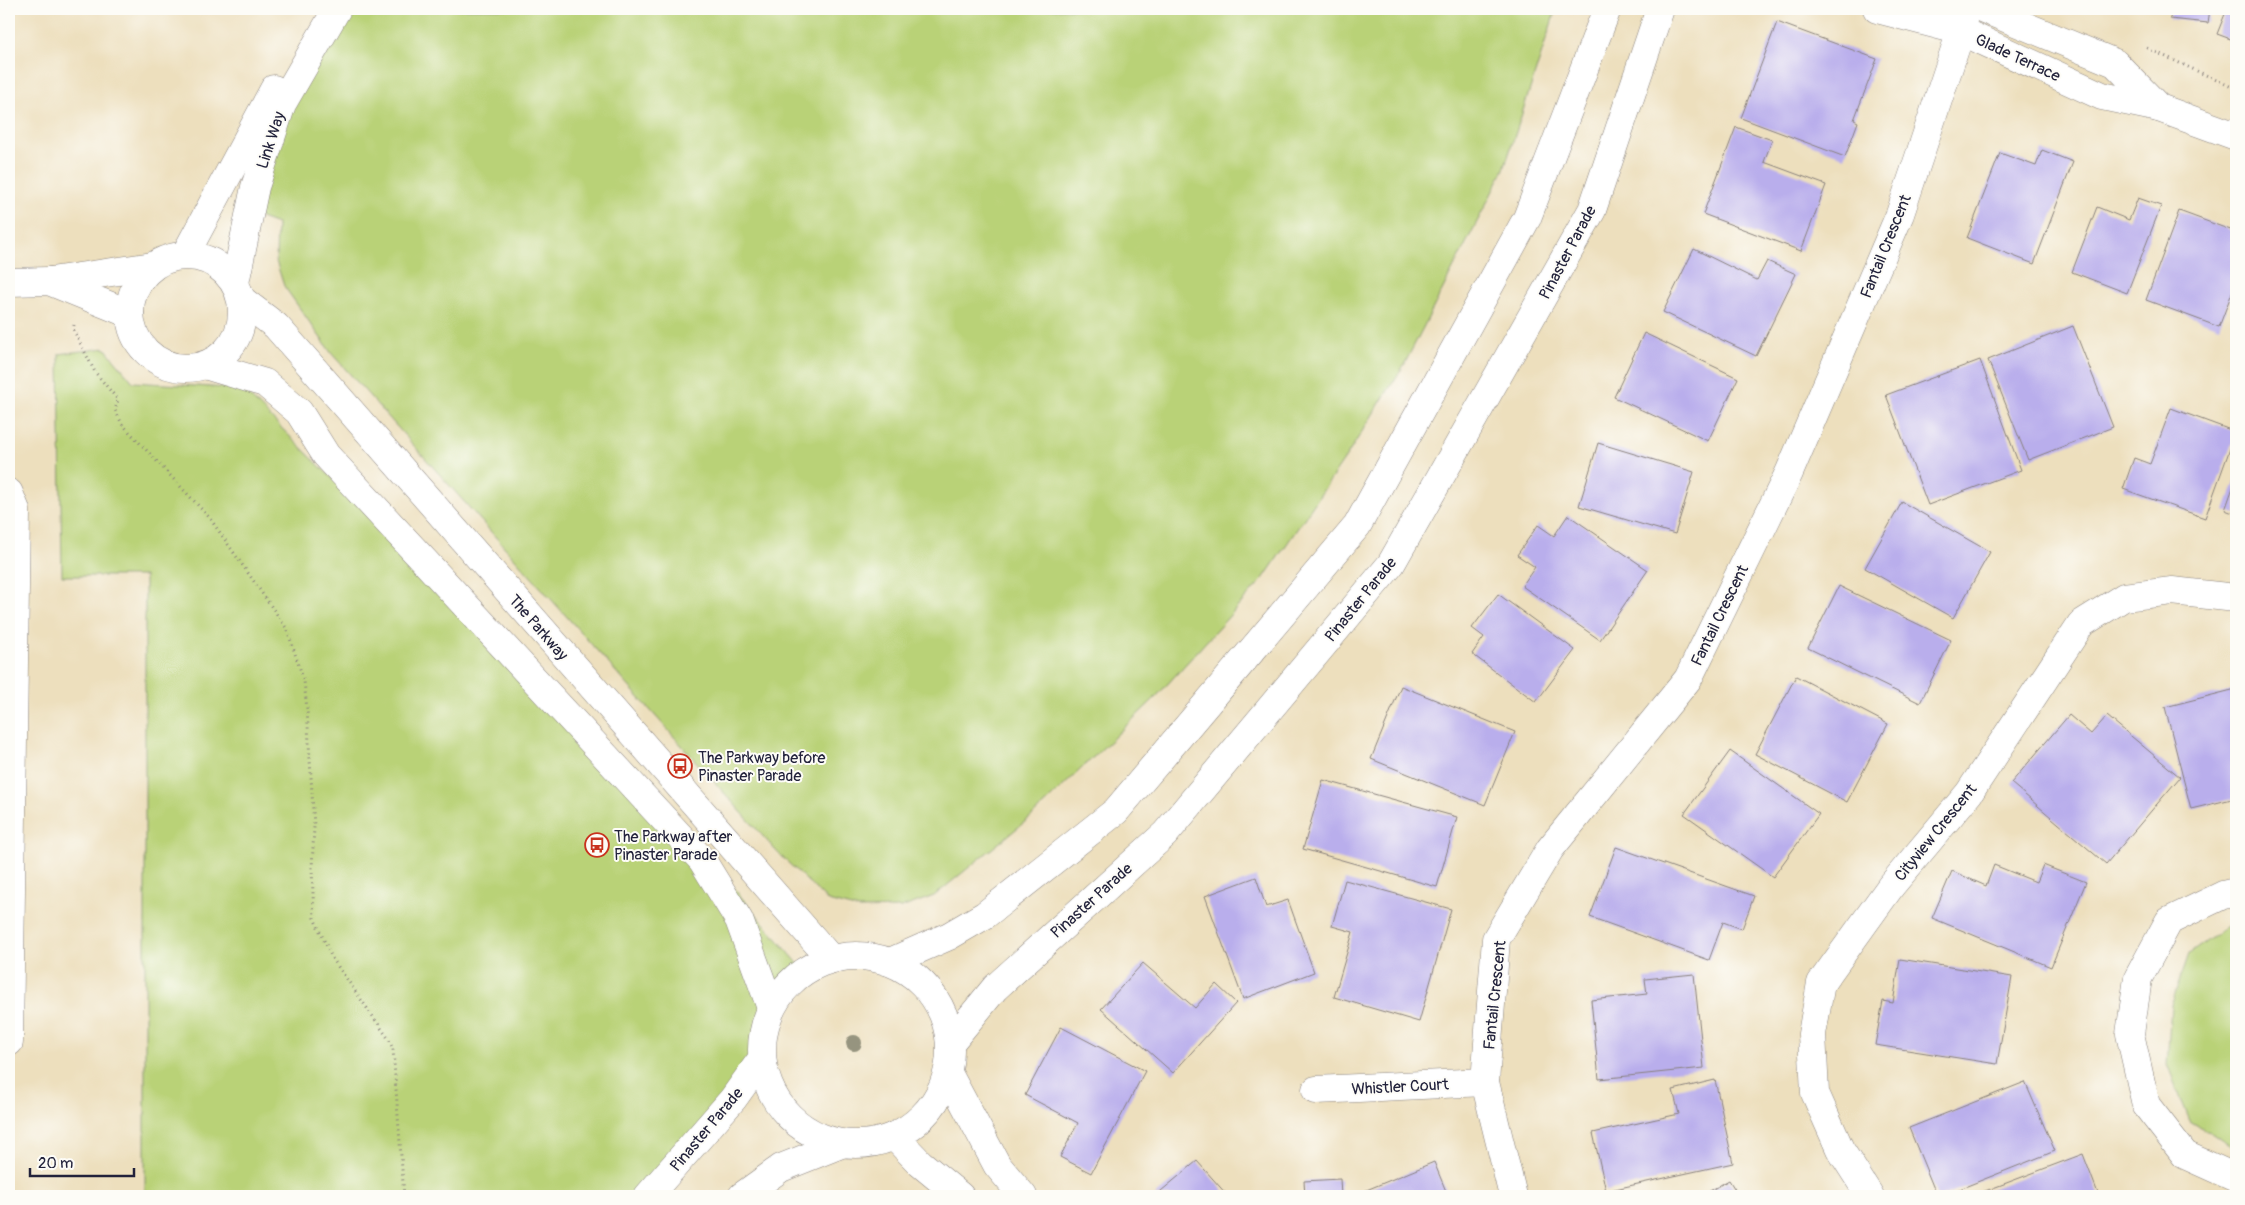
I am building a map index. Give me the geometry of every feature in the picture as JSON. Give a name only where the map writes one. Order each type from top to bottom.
[{"type":"street","name":"Link Way","points":[[185,255],[316,9]]},
{"type":"street","name":"Link Way","points":[[239,291],[255,187],[282,104],[336,9]]},
{"type":"street","points":[[890,962],[949,936],[985,916],[1116,810],[1357,526],[1528,218],[1607,9]]},
{"type":"street","name":"Pinaster Parade","points":[[950,1044],[995,988],[1164,834],[1391,564],[1592,210],[1660,9]]},
{"type":"street","name":"Glade Terrace","points":[[1877,9],[1963,20],[2102,96],[2159,108],[2236,136]]},
{"type":"street","name":"Glade Terrace","points":[[1984,9],[2114,63],[2159,108]]},
{"type":"street","name":"Fantail Crescent","points":[[1513,1196],[1485,1082],[1496,938],[1550,849],[1688,679],[1788,473],[1900,214],[1963,20]]},
{"type":"street","points":[[205,366],[219,358],[231,347],[239,333],[239,291],[222,268],[205,258],[185,255],[163,260],[153,266],[143,276],[136,288],[130,314],[136,336],[149,354],[161,362],[175,367],[205,366],[265,383],[299,412],[326,455],[702,860],[739,920],[770,1008]]},
{"type":"street","points":[[9,282],[50,281],[153,266]]},
{"type":"street","points":[[50,281],[130,314]]},
{"type":"street","name":"The Parkway","points":[[239,291],[276,326],[831,959]]},
{"type":"street","points":[[9,493],[16,510],[9,1042]]},
{"type":"street","name":"Cityview Crescent","points":[[1870,1196],[1840,1149],[1815,1093],[1812,1034],[1821,983],[1891,886],[1969,793],[2081,624],[2124,597],[2172,591],[2236,598]]},
{"type":"street","points":[[2236,892],[2223,895],[2169,921],[2138,978],[2130,1034],[2146,1105],[2186,1155],[2236,1178]]},
{"type":"street","points":[[861,956],[890,962],[913,976],[932,994],[944,1018],[950,1044],[948,1073],[936,1100],[917,1122],[894,1136],[868,1144],[841,1144],[812,1134],[787,1116],[770,1090],[761,1060],[762,1034],[770,1008],[785,986],[806,970],[831,959],[861,956]]},
{"type":"street","name":"Pinaster Parade","points":[[648,1196],[733,1099],[761,1060]]},
{"type":"street","points":[[948,1073],[997,1165],[1024,1196]]},
{"type":"street","name":"Whistler Court","points":[[1316,1090],[1485,1082]]},
{"type":"street","points":[[894,1136],[920,1163],[960,1196]]},
{"type":"street","points":[[742,1196],[781,1168],[841,1144]]},
{"type":"path","points":[[2141,45],[2236,89]]},
{"type":"path","points":[[73,328],[95,372],[118,400],[115,410],[122,424],[209,516],[287,629],[304,681],[307,709],[314,827],[312,868],[314,918],[332,958],[388,1038],[393,1049],[404,1196]]},
{"type":"green space","points":[[347,9],[1556,9],[1504,169],[1404,365],[1346,457],[1263,579],[1154,699],[1032,816],[934,896],[901,908],[859,909],[828,901],[777,852],[332,354],[284,286],[276,261],[277,224],[258,217],[284,119]]},
{"type":"green space","points":[[105,348],[133,382],[242,389],[665,808],[802,968],[774,997],[760,1060],[650,1196],[145,1196],[145,576],[62,576],[59,354]]},
{"type":"green space","points":[[2236,920],[2236,1149],[2190,1121],[2167,1065],[2171,1005],[2189,954]]},
{"type":"building","points":[[2171,9],[2210,9],[2208,23],[2170,19]]},
{"type":"building","points":[[2227,9],[2236,9],[2236,41],[2217,34]]},
{"type":"building","points":[[1777,22],[1877,59],[1854,120],[1858,122],[1845,157],[1741,118]]},
{"type":"building","points":[[1736,127],[1772,140],[1764,162],[1826,185],[1801,251],[1703,214]]},
{"type":"building","points":[[2042,150],[2073,162],[2034,264],[1967,238],[2000,153],[2036,166]]},
{"type":"building","points":[[2138,198],[2161,206],[2127,293],[2072,272],[2097,207],[2129,220]]},
{"type":"building","points":[[2179,211],[2236,232],[2236,282],[2219,327],[2146,300]]},
{"type":"building","points":[[1694,249],[1757,280],[1767,261],[1796,274],[1756,356],[1663,312]]},
{"type":"building","points":[[2073,326],[2113,427],[2028,460],[1988,360]]},
{"type":"building","points":[[1644,333],[1738,378],[1708,441],[1614,397]]},
{"type":"building","points":[[1980,360],[2021,470],[1928,505],[1886,395]]},
{"type":"building","points":[[2171,408],[2236,432],[2205,518],[2123,489],[2134,458],[2150,464]]},
{"type":"building","points":[[1598,443],[1694,472],[1675,534],[1579,506]]},
{"type":"building","points":[[2236,479],[2236,514],[2225,510]]},
{"type":"building","points":[[1902,502],[1990,552],[1953,618],[1865,568]]},
{"type":"building","points":[[1568,515],[1648,570],[1600,640],[1522,586],[1535,567],[1517,555],[1538,525],[1554,536]]},
{"type":"building","points":[[1839,586],[1951,640],[1920,703],[1808,648]]},
{"type":"building","points":[[1498,594],[1575,650],[1536,702],[1472,654],[1484,637],[1472,628]]},
{"type":"building","points":[[1796,676],[1888,724],[1847,802],[1755,754]]},
{"type":"building","points":[[1401,686],[1515,732],[1485,805],[1371,759]]},
{"type":"building","points":[[2236,689],[2236,798],[2191,809],[2165,707]]},
{"type":"building","points":[[2069,715],[2091,734],[2107,716],[2180,777],[2106,864],[2011,783]]},
{"type":"building","points":[[1730,751],[1819,814],[1773,877],[1684,814]]},
{"type":"building","points":[[1323,780],[1457,817],[1437,887],[1303,849]]},
{"type":"building","points":[[1616,847],[1754,896],[1742,929],[1723,922],[1709,960],[1590,917]]},
{"type":"building","points":[[1994,865],[2036,882],[2043,865],[2086,882],[2051,967],[1932,918],[1952,871],[1986,886]]},
{"type":"building","points":[[1256,877],[1266,907],[1288,900],[1314,972],[1243,999],[1205,896]]},
{"type":"building","points":[[1345,880],[1451,909],[1419,1022],[1334,997],[1353,932],[1332,926]]},
{"type":"building","points":[[1900,959],[2012,977],[1997,1064],[1875,1045],[1883,1001],[1893,1003]]},
{"type":"building","points":[[1143,963],[1195,1008],[1216,984],[1236,1003],[1173,1073],[1101,1009]]},
{"type":"building","points":[[1694,974],[1704,1068],[1599,1079],[1591,1000],[1647,994],[1645,979]]},
{"type":"building","points":[[1061,1027],[1145,1071],[1091,1173],[1060,1157],[1078,1123],[1025,1095]]},
{"type":"building","points":[[1715,1080],[1733,1163],[1606,1191],[1593,1133],[1679,1114],[1673,1090]]},
{"type":"building","points":[[2025,1082],[2055,1151],[1942,1196],[1937,1196],[1909,1128]]},
{"type":"building","points":[[2083,1154],[2099,1196],[1972,1196]]},
{"type":"building","points":[[1197,1161],[1228,1196],[1155,1196]]},
{"type":"building","points":[[1434,1162],[1448,1196],[1352,1196]]},
{"type":"building","points":[[1340,1179],[1341,1196],[1305,1196],[1304,1181]]},
{"type":"building","points":[[1729,1180],[1739,1196],[1701,1196]]},
{"type":"place","name":"The Parkway before Pinaster Parade","points":[[680,766]]},
{"type":"place","name":"The Parkway after Pinaster Parade","points":[[597,845]]}]
